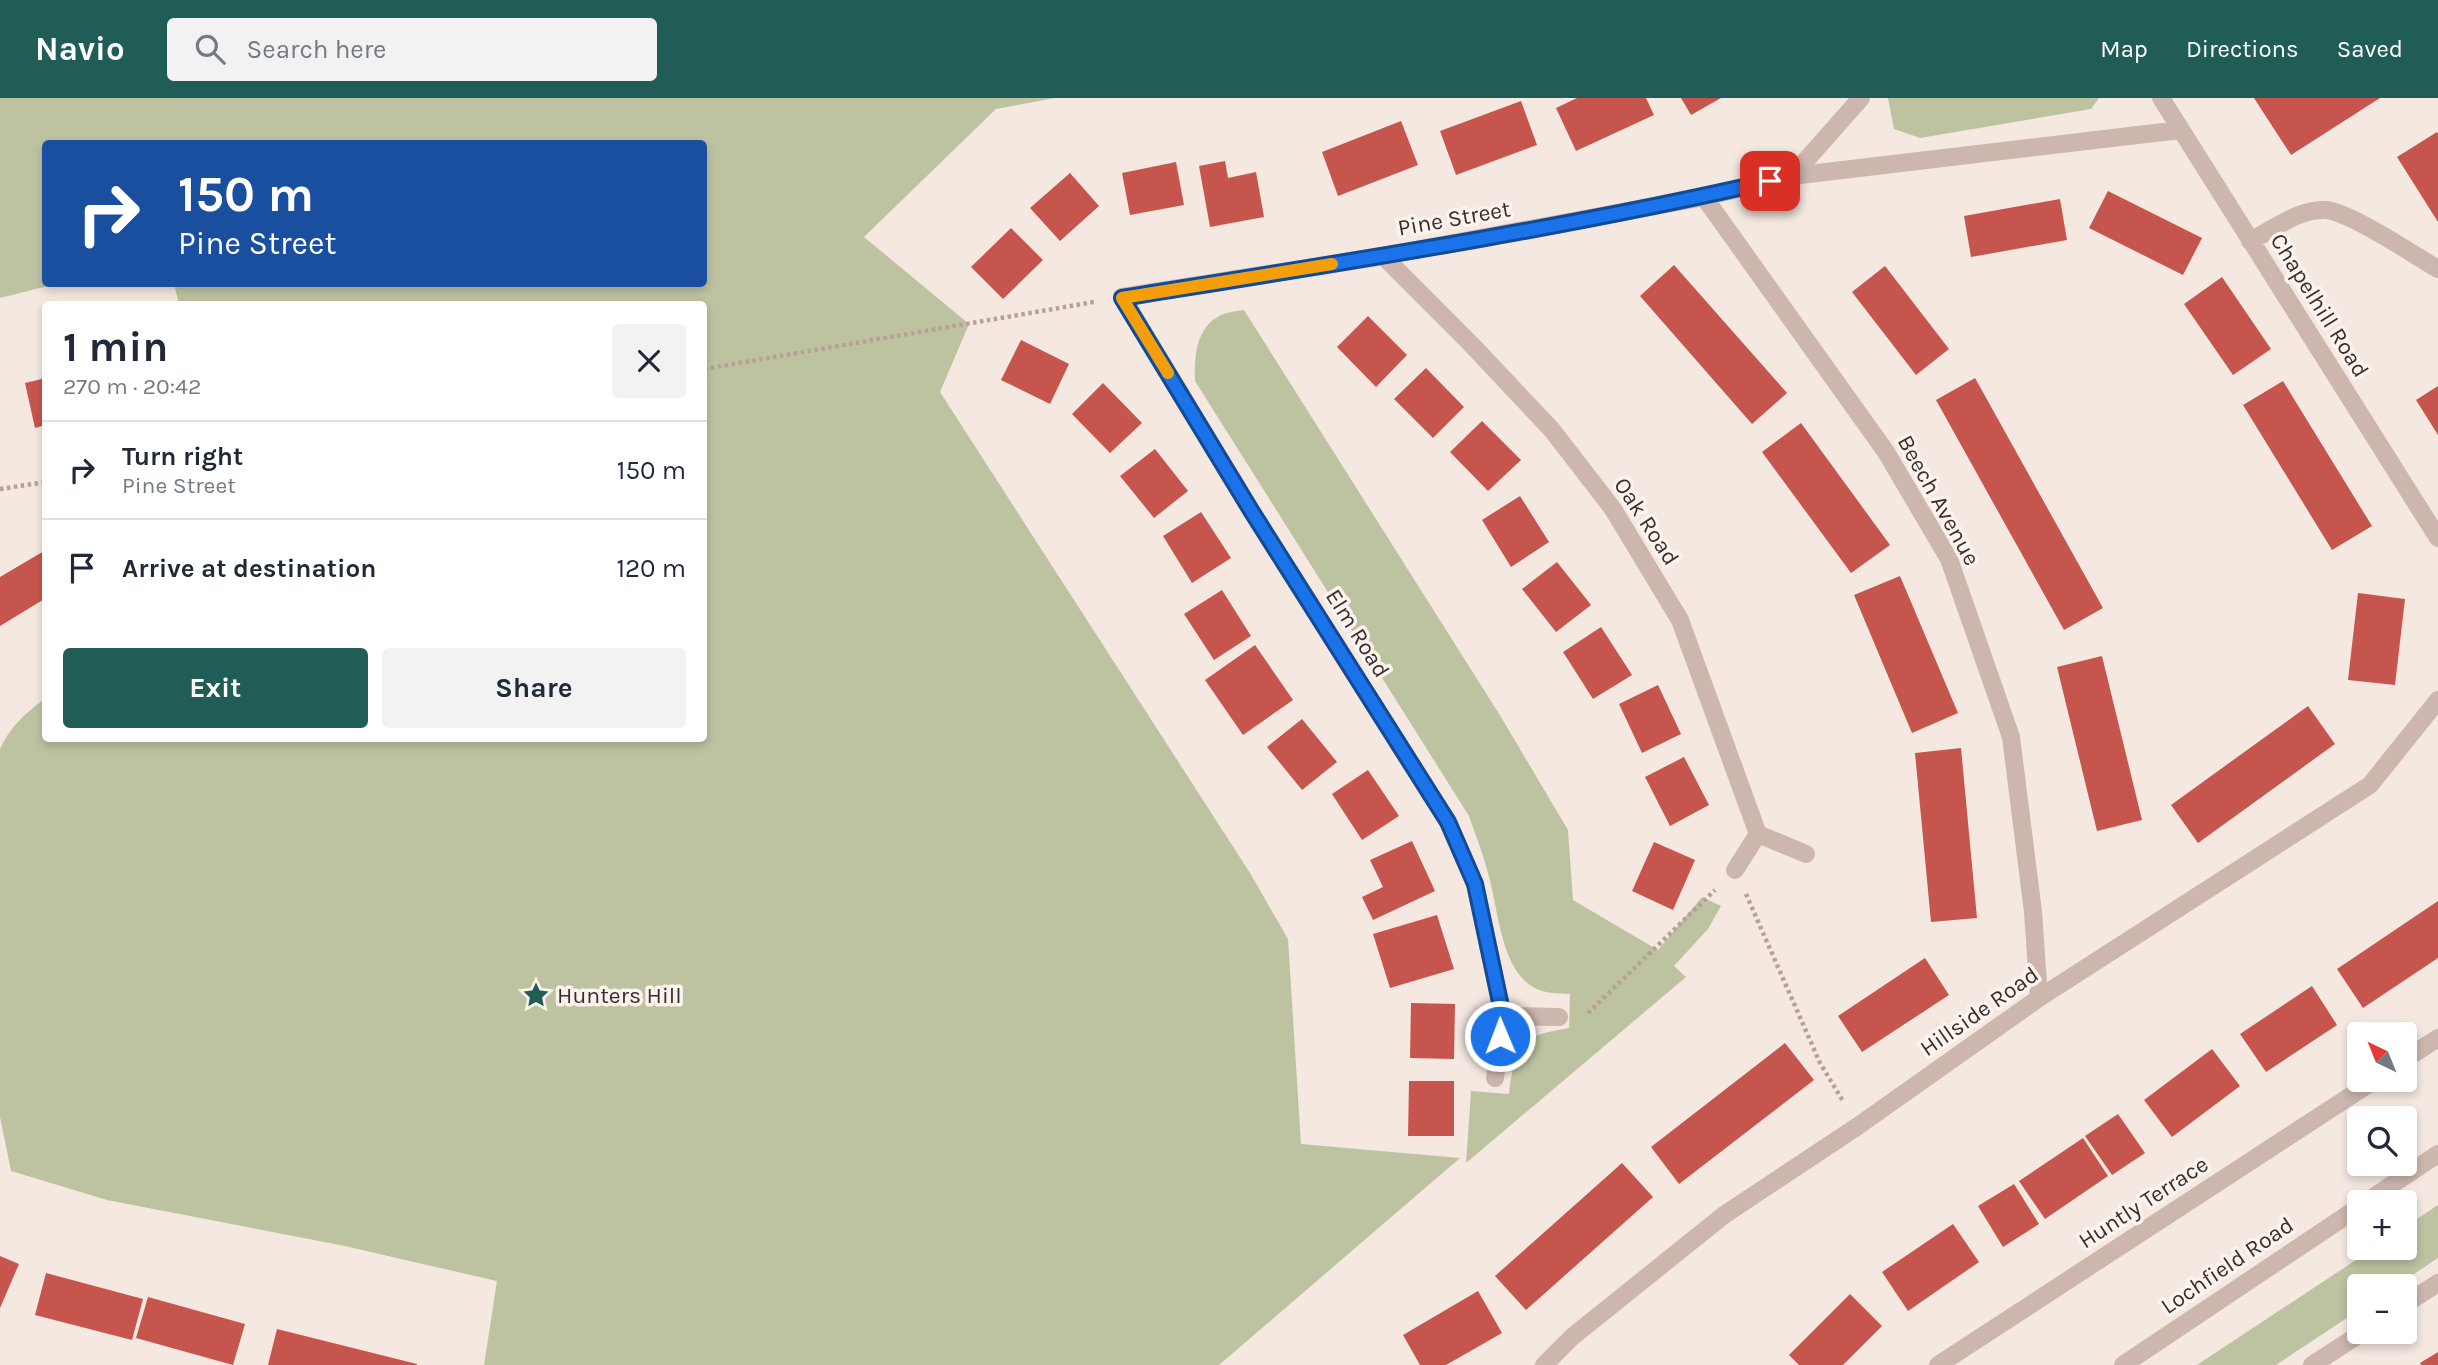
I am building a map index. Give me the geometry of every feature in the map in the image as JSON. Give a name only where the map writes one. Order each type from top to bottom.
[{"type":"street","points":[[1792,176],[1861,98]]},
{"type":"street","name":"Chapelhill Road","points":[[2161,98],[2438,538]]},
{"type":"street","name":"Pine Street","points":[[1122,298],[1383,256],[1704,197],[1792,176],[2180,130]]},
{"type":"street","name":"Beech Avenue","points":[[1704,197],[1886,452],[1949,559],[2011,737],[2033,912],[2039,998]]},
{"type":"street","points":[[2250,241],[2302,214],[2326,210],[2348,218],[2438,269]]},
{"type":"street","name":"Oak Road","points":[[1383,256],[1552,430],[1613,509],[1680,620],[1758,834]]},
{"type":"street","name":"Elm Road","points":[[1122,298],[1252,512],[1448,822],[1475,884],[1503,1016],[1495,1078]]},
{"type":"street","name":"Hillside Road","points":[[1544,1365],[1572,1337],[1724,1215],[1858,1126],[2039,998],[2370,785],[2438,700]]},
{"type":"street","points":[[1735,870],[1758,834],[1806,853]]},
{"type":"street","points":[[1503,1016],[1559,1017]]},
{"type":"street","points":[[2417,1052],[2438,1038]]},
{"type":"street","name":"Huntly Terrace","points":[[1938,1365],[2357,1092]]},
{"type":"street","points":[[2384,1190],[2438,1154]]},
{"type":"street","name":"Lochfield Road","points":[[2123,1365],[2347,1215]]},
{"type":"street","points":[[2417,1297],[2438,1283]]},
{"type":"street","points":[[2312,1365],[2347,1342]]},
{"type":"path","points":[[707,368],[1122,298]]},
{"type":"path","points":[[0,489],[42,483]]},
{"type":"path","points":[[1559,1017],[1581,1019],[1735,870],[1820,1063],[1858,1126]]},
{"type":"green space","points":[[0,98],[1055,98],[996,109],[864,237],[969,324],[940,392],[1250,873],[1288,939],[1301,1144],[1460,1158],[1219,1365],[484,1365],[497,1281],[340,1245],[107,1200],[11,1171],[0,1117],[0,749],[19,721],[42,701],[42,742],[707,742],[707,301],[178,301],[175,287],[707,287],[707,140],[42,140],[44,287],[0,298]]},
{"type":"green space","points":[[1888,98],[2099,98],[2091,109],[1920,138],[1894,129]]},
{"type":"green space","points":[[1244,310],[1501,717],[1568,830],[1573,900],[1658,950],[1702,897],[1721,906],[1708,929],[1674,966],[1686,977],[1466,1163],[1471,1091],[1509,1094],[1514,1064],[1522,1046],[1539,1035],[1569,1028],[1570,994],[1537,989],[1522,978],[1513,966],[1502,935],[1486,866],[1469,816],[1195,381],[1196,353],[1206,327],[1221,315]]},
{"type":"green space","points":[[2438,1205],[2438,1258],[2414,1274],[2347,1274],[2347,1318],[2276,1365],[2197,1365],[2356,1260],[2417,1260],[2417,1219]]},
{"type":"building","points":[[1577,98],[1646,98],[1654,115],[1576,151],[1556,108]]},
{"type":"building","points":[[1681,98],[1721,98],[1691,115]]},
{"type":"building","points":[[2254,98],[2380,98],[2291,155]]},
{"type":"building","points":[[1521,101],[1537,145],[1456,175],[1440,131]]},
{"type":"building","points":[[1401,121],[1418,165],[1338,196],[1322,152]]},
{"type":"building","points":[[2437,132],[2438,134],[2438,222],[2397,157]]},
{"type":"building","points":[[1225,161],[1228,178],[1256,172],[1264,217],[1210,227],[1199,166]]},
{"type":"building","points":[[1176,162],[1184,205],[1130,215],[1122,173]]},
{"type":"building","points":[[1070,173],[1099,206],[1060,241],[1030,208]]},
{"type":"building","points":[[2108,191],[2202,238],[2183,275],[2089,228]]},
{"type":"building","points":[[2060,199],[2067,240],[1971,257],[1964,216]]},
{"type":"building","points":[[1011,228],[1043,260],[1003,299],[971,267]]},
{"type":"building","points":[[1674,265],[1787,393],[1752,424],[1640,296]]},
{"type":"building","points":[[1885,266],[1949,349],[1916,375],[1852,292]]},
{"type":"building","points":[[2222,277],[2271,349],[2233,375],[2184,304]]},
{"type":"building","points":[[1368,316],[1407,355],[1376,387],[1337,347]]},
{"type":"building","points":[[1021,340],[1069,364],[1050,404],[1001,380]]},
{"type":"building","points":[[1426,368],[1464,407],[1433,438],[1394,399]]},
{"type":"building","points":[[1975,378],[2103,608],[2064,630],[1936,400]]},
{"type":"building","points":[[42,379],[42,426],[35,428],[25,383]]},
{"type":"building","points":[[2283,381],[2372,526],[2332,550],[2243,405]]},
{"type":"building","points":[[1103,383],[1142,423],[1110,453],[1072,414]]},
{"type":"building","points":[[2438,386],[2438,435],[2416,400]]},
{"type":"building","points":[[1482,421],[1521,460],[1488,491],[1450,452]]},
{"type":"building","points":[[1801,423],[1890,545],[1851,573],[1762,452]]},
{"type":"building","points":[[1155,449],[1188,491],[1154,518],[1120,476]]},
{"type":"building","points":[[1520,496],[1549,542],[1511,567],[1482,520]]},
{"type":"building","points":[[1201,512],[1231,558],[1192,583],[1163,536]]},
{"type":"building","points":[[42,552],[42,600],[0,626],[0,577]]},
{"type":"building","points":[[1557,562],[1591,605],[1556,632],[1522,589]]},
{"type":"building","points":[[1900,576],[1958,713],[1912,733],[1854,595]]},
{"type":"building","points":[[1222,590],[1251,636],[1214,660],[1184,614]]},
{"type":"building","points":[[2358,593],[2405,599],[2395,685],[2348,680]]},
{"type":"building","points":[[1601,627],[1632,675],[1593,699],[1563,652]]},
{"type":"building","points":[[1255,645],[1293,700],[1243,735],[1205,680]]},
{"type":"building","points":[[2102,656],[2142,820],[2097,831],[2057,667]]},
{"type":"building","points":[[1658,685],[1681,734],[1642,753],[1619,704]]},
{"type":"building","points":[[2308,706],[2335,744],[2198,843],[2171,805]]},
{"type":"building","points":[[1302,719],[1337,762],[1302,790],[1267,747]]},
{"type":"building","points":[[1961,748],[1977,918],[1931,922],[1915,753]]},
{"type":"building","points":[[1684,757],[1709,805],[1670,826],[1645,777]]},
{"type":"building","points":[[1368,770],[1399,816],[1362,840],[1332,794]]},
{"type":"building","points":[[1412,841],[1435,891],[1373,920],[1362,897],[1383,887],[1370,860]]},
{"type":"building","points":[[1654,842],[1695,860],[1673,910],[1632,891]]},
{"type":"building","points":[[2438,901],[2438,958],[2363,1008],[2337,969]]},
{"type":"building","points":[[1437,915],[1454,969],[1390,988],[1373,934]]},
{"type":"building","points":[[1925,958],[1949,995],[1862,1052],[1838,1016]]},
{"type":"building","points":[[2312,986],[2337,1025],[2266,1072],[2240,1034]]},
{"type":"building","points":[[1411,1003],[1455,1004],[1454,1059],[1410,1058]]},
{"type":"building","points":[[1785,1043],[1814,1080],[1679,1184],[1651,1147]]},
{"type":"building","points":[[2212,1049],[2240,1086],[2172,1137],[2144,1100]]},
{"type":"building","points":[[1409,1081],[1454,1081],[1454,1136],[1408,1136]]},
{"type":"building","points":[[2118,1114],[2145,1153],[2112,1175],[2085,1136]]},
{"type":"building","points":[[2083,1138],[2108,1176],[2045,1219],[2019,1181]]},
{"type":"building","points":[[1622,1163],[1653,1197],[1526,1310],[1495,1276]]},
{"type":"building","points":[[2014,1184],[2039,1224],[2003,1247],[1978,1206]]},
{"type":"building","points":[[1953,1224],[1979,1262],[1908,1311],[1882,1272]]},
{"type":"building","points":[[0,1256],[19,1264],[0,1308]]},
{"type":"building","points":[[46,1273],[143,1299],[132,1340],[35,1315]]},
{"type":"building","points":[[1478,1291],[1502,1333],[1446,1365],[1420,1365],[1403,1335]]},
{"type":"building","points":[[1850,1294],[1882,1326],[1843,1365],[1799,1365],[1789,1355]]},
{"type":"building","points":[[148,1297],[245,1324],[233,1365],[136,1338]]},
{"type":"building","points":[[277,1329],[417,1364],[417,1365],[268,1365]]},
{"type":"building","points":[[2438,1352],[2438,1365],[2421,1365],[2420,1363]]},
{"type":"slow traffic","points":[[1168,373],[1122,298],[1332,264]]},
{"type":"place","name":"Hunters Hill","points":[[536,995]]},
{"type":"route","points":[[1500,1036],[1503,1016],[1475,884],[1448,822],[1252,512],[1122,298],[1383,256],[1704,197],[1770,181]]}]
